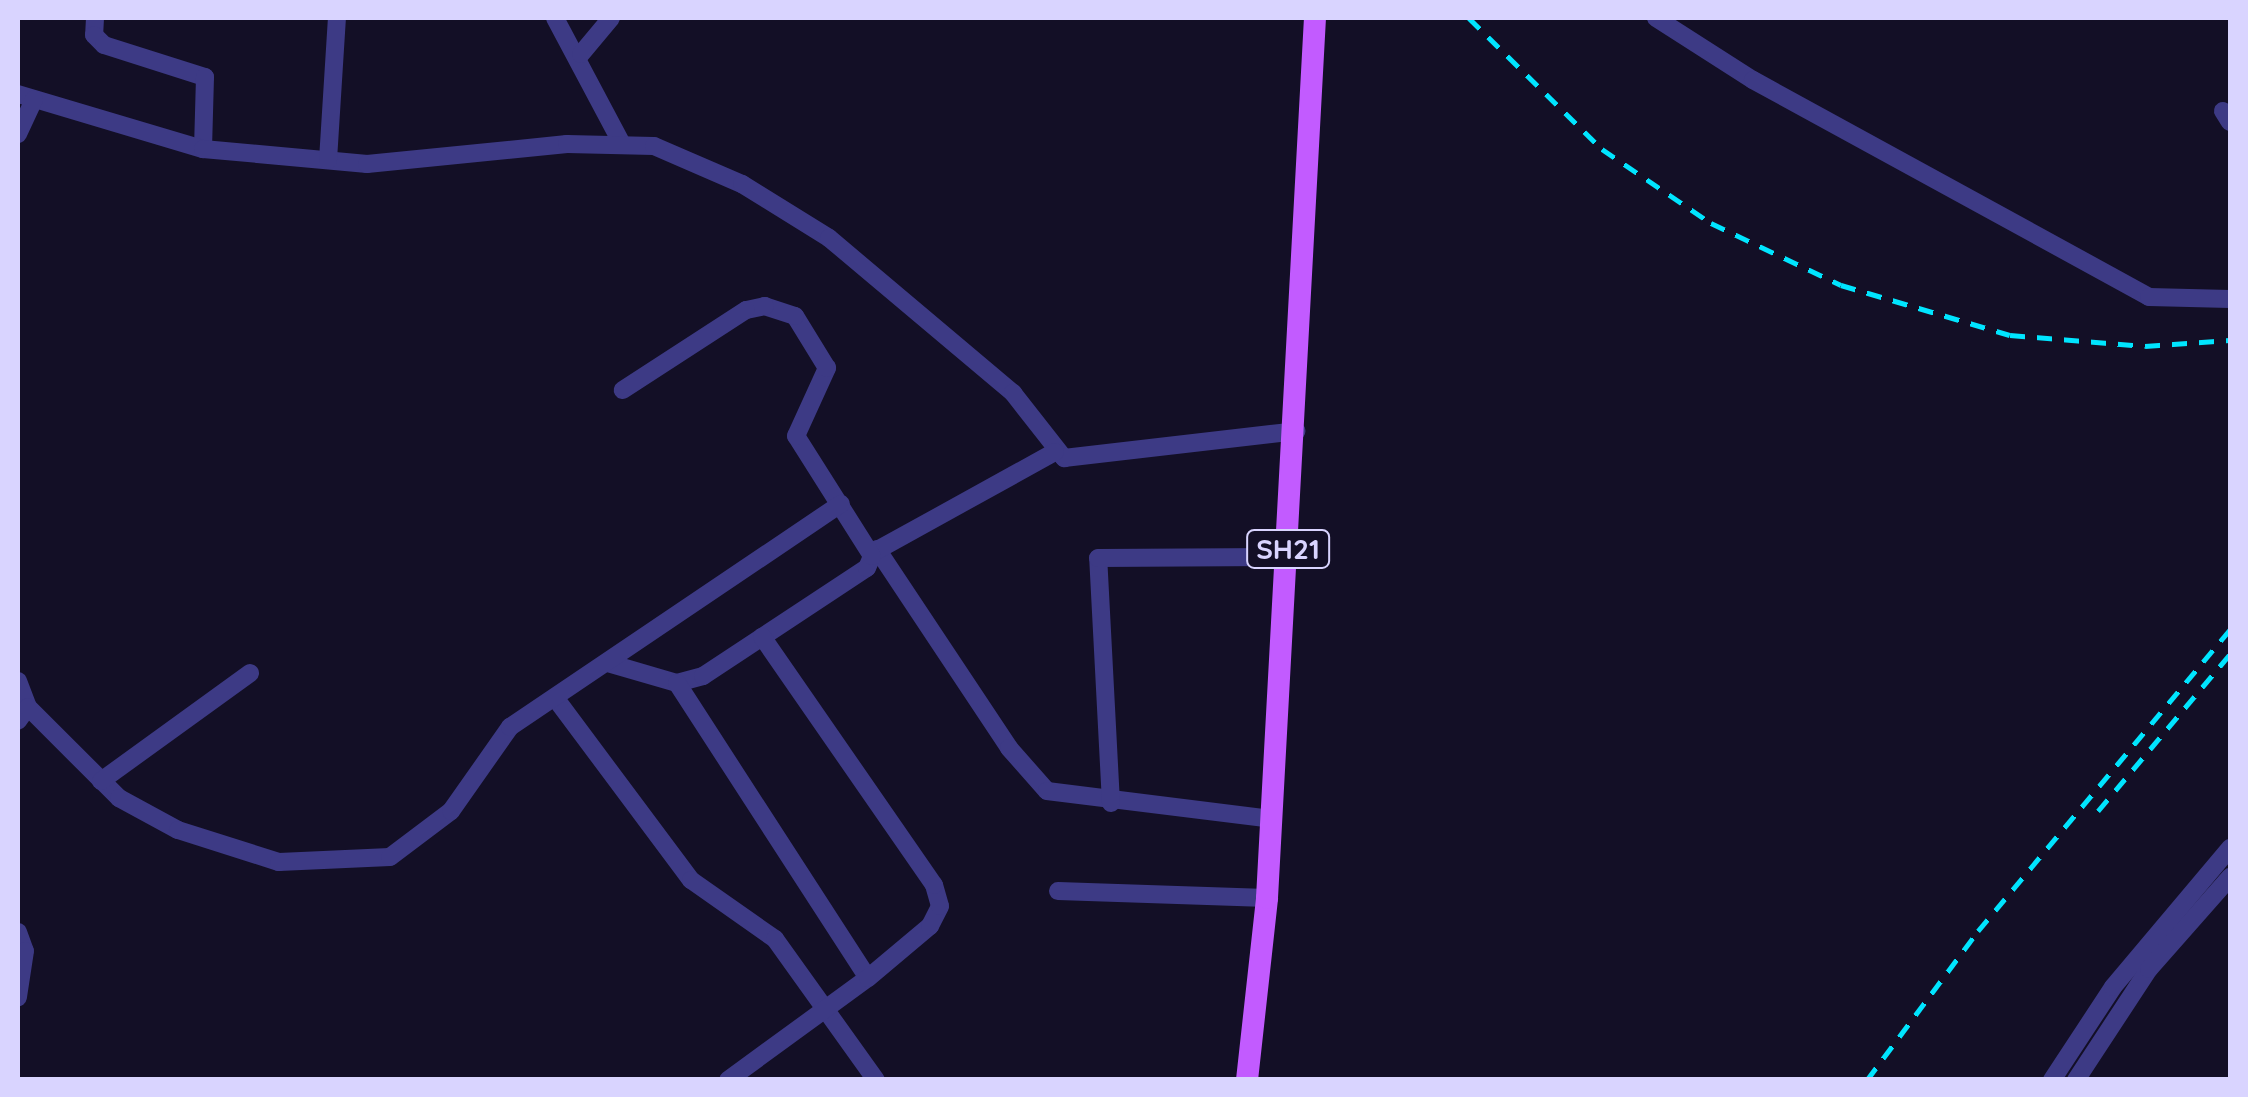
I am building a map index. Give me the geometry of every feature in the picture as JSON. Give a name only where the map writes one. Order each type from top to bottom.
[{"type":"main road","name":"SH21","points":[[1247,1080],[1267,898],[1296,431],[1315,18]]},
{"type":"street","points":[[95,18],[94,36],[104,45],[205,77],[203,149]]},
{"type":"street","points":[[328,160],[337,18]]},
{"type":"street","points":[[555,18],[581,54],[621,142]]},
{"type":"street","points":[[581,54],[611,18]]},
{"type":"street","points":[[1656,18],[1753,80],[2149,297],[2230,299]]},
{"type":"street","points":[[18,134],[26,97],[203,149],[367,164],[621,142],[685,156],[829,238],[1013,393],[1055,452],[1085,460],[1296,431]]},
{"type":"street","points":[[624,390],[746,310],[786,310],[826,359],[825,378],[796,436],[1041,787],[1111,803],[1270,819]]},
{"type":"street","points":[[608,663],[678,682],[704,676],[867,568],[875,551],[1055,452]]},
{"type":"street","points":[[18,680],[23,714],[137,810],[222,847],[278,862],[367,862],[411,847],[432,830],[510,727],[840,504]]},
{"type":"street","points":[[1111,803],[1098,558],[1288,557]]},
{"type":"street","points":[[728,1080],[827,1010],[930,926],[939,896],[762,637]]},
{"type":"street","points":[[101,781],[250,673]]},
{"type":"street","points":[[678,682],[868,978]]},
{"type":"street","points":[[556,699],[691,880],[775,939],[876,1080]]},
{"type":"street","points":[[2052,1080],[2113,988],[2230,848]]},
{"type":"street","points":[[2076,1080],[2150,970],[2230,876]]},
{"type":"street","points":[[1058,891],[1267,898]]},
{"type":"street","points":[[18,932],[26,951],[18,997]]},
{"type":"railway","points":[[1469,18],[1602,149],[1711,223],[1841,285],[2010,335],[2145,346],[2230,340]]},
{"type":"railway","points":[[1867,1080],[1978,931],[2230,630]]},
{"type":"railway","points":[[2098,811],[2230,654]]}]
